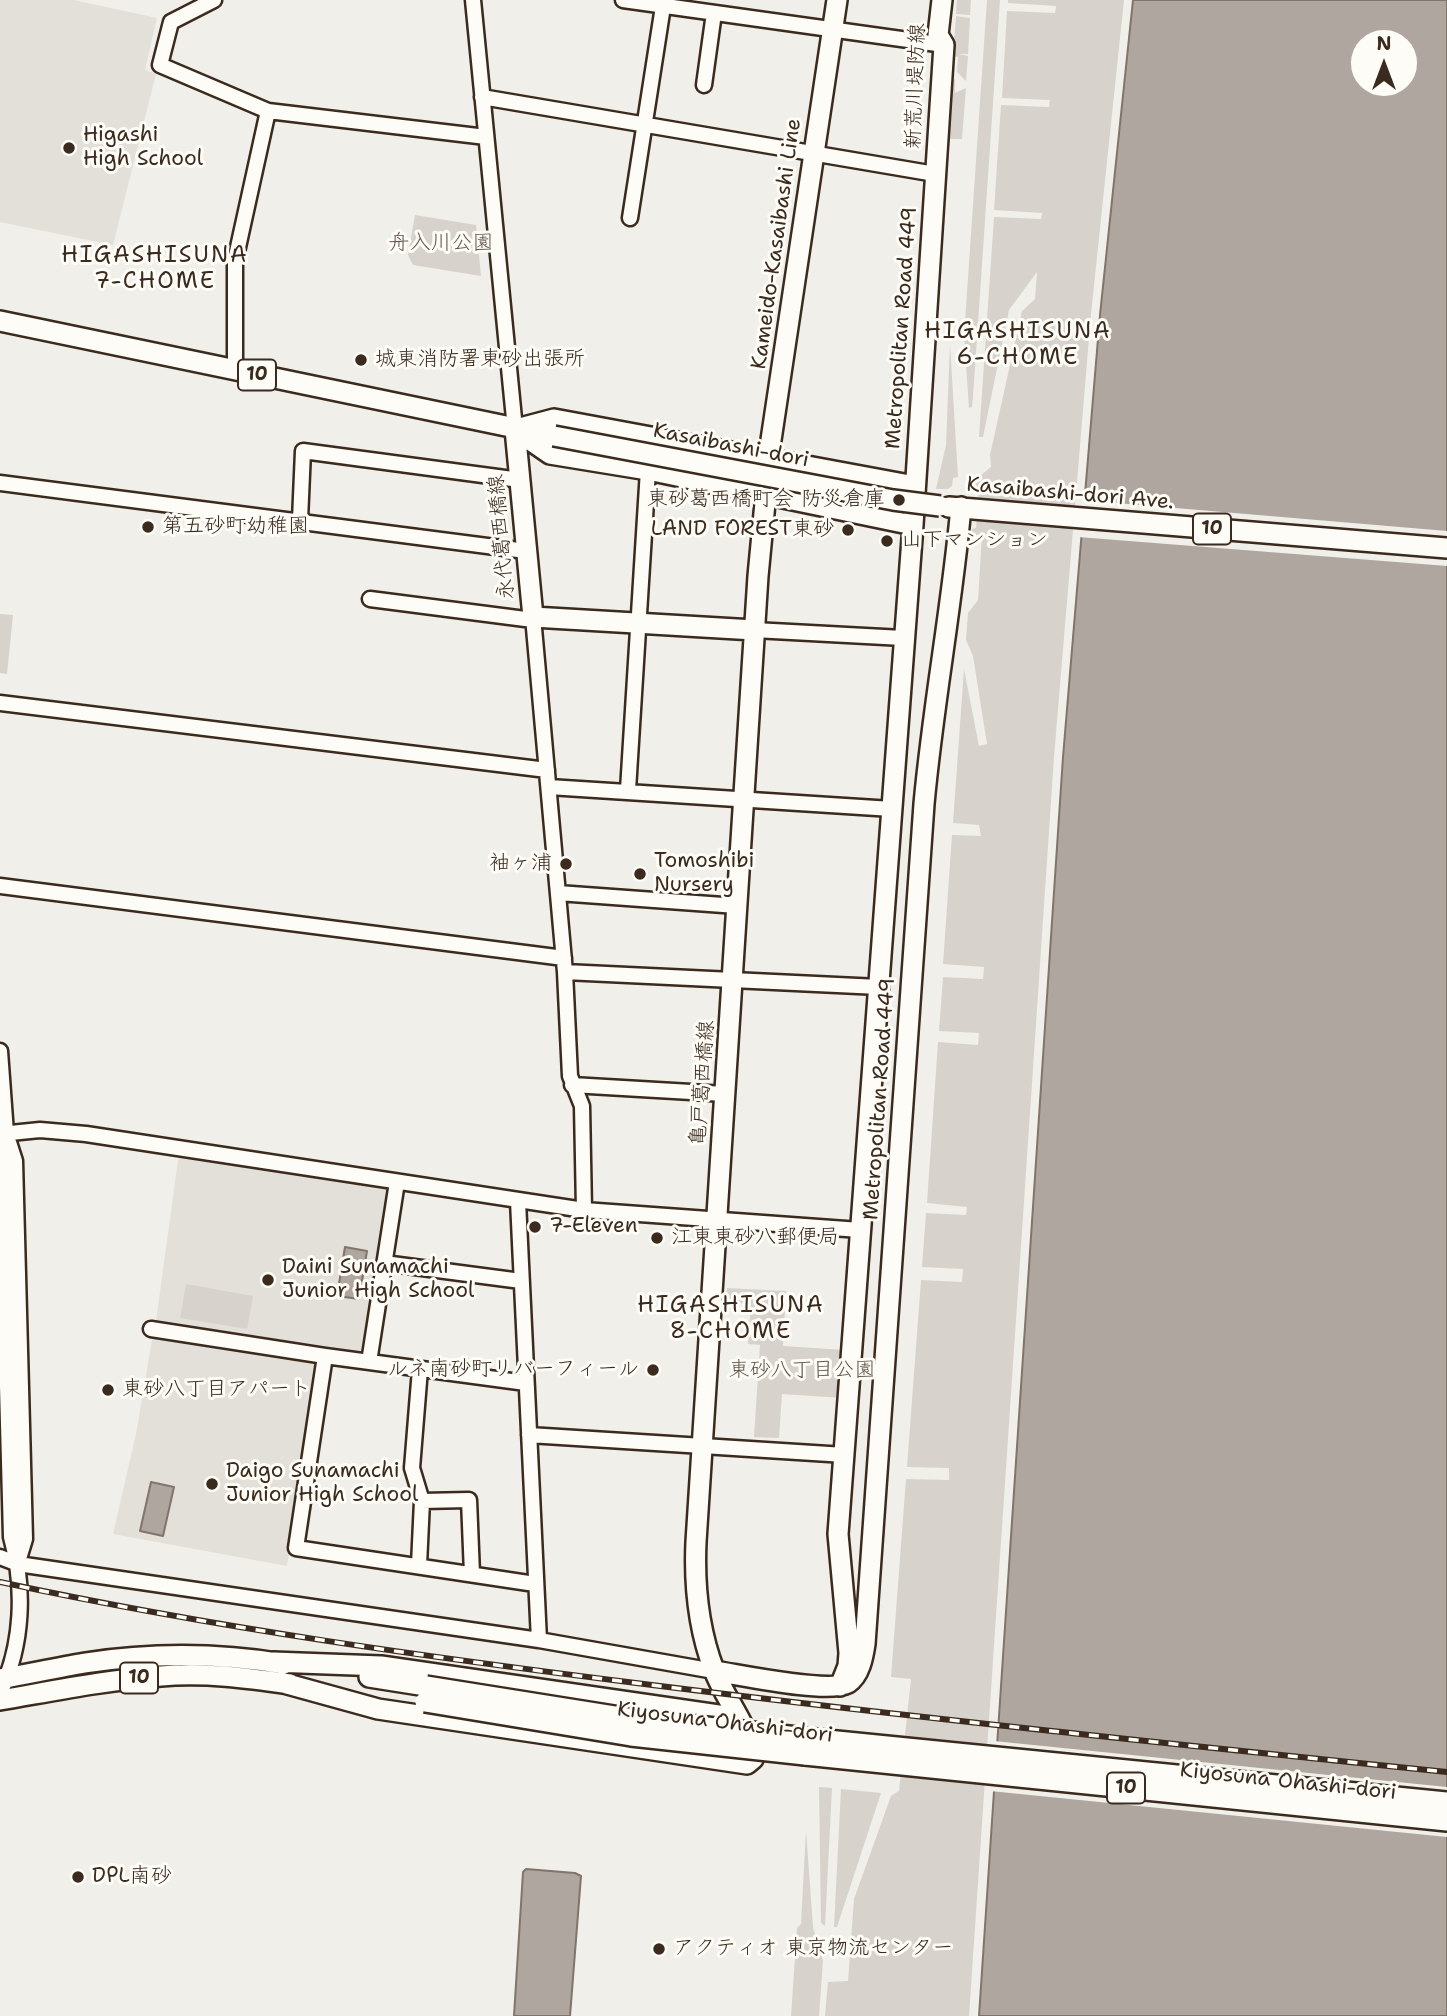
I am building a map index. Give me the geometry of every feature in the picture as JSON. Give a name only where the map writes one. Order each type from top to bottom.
[{"type":"main road","name":"Kameido-Kasaibashi Line","points":[[766,495],[769,457],[837,0]]},
{"type":"main road","name":"新荒川堤防線","points":[[935,174],[944,45],[939,35],[942,0]]},
{"type":"main road","name":"Metropolitan Road 449","points":[[915,486],[935,174]]},
{"type":"main road","name":"10","points":[[0,321],[515,429],[551,454],[648,470],[913,525]]},
{"type":"main road","name":"10","points":[[515,429],[554,419],[915,486]]},
{"type":"main road","name":"Kasaibashi-dori","points":[[515,429],[901,502],[940,506]]},
{"type":"main road","name":"永代葛西橋線","points":[[515,429],[533,618],[754,630]]},
{"type":"main road","points":[[913,525],[915,486]]},
{"type":"main road","name":"亀戸葛西橋線","points":[[280,1682],[378,1709],[747,1764],[753,1759],[739,1718],[714,1671],[697,1602],[695,1581],[754,630],[766,495]]},
{"type":"main road","name":"Kasaibashi-dori Ave.","points":[[940,506],[1447,548]]},
{"type":"main road","name":"Metropolitan Road 449","points":[[834,1687],[855,1676],[865,1644],[925,793],[934,709],[969,508]]},
{"type":"main road","name":"Metropolitan Road 449","points":[[834,1687],[848,1667],[849,1653],[838,1534],[913,525]]},
{"type":"main road","name":"Kiyosuna Ohashi-dori","points":[[2,1683],[86,1663],[158,1656],[216,1656],[273,1662],[631,1736],[1447,1821]]},
{"type":"main road","points":[[273,1662],[381,1666],[739,1718]]},
{"type":"main road","points":[[714,1671],[834,1687]]},
{"type":"main road","name":"Kiyosuna Ohashi-dori","points":[[0,1700],[115,1680],[163,1675],[215,1675],[425,1694],[633,1719],[1447,1802]]},
{"type":"street","points":[[214,0],[172,22],[160,65],[268,111],[486,137]]},
{"type":"street","points":[[473,0],[515,429]]},
{"type":"street","points":[[624,0],[663,3],[714,13],[944,45]]},
{"type":"street","points":[[630,218],[663,3]]},
{"type":"street","points":[[704,85],[714,13]]},
{"type":"street","points":[[482,97],[935,174]]},
{"type":"street","points":[[235,370],[235,261],[268,111]]},
{"type":"street","points":[[300,520],[303,451],[520,480]]},
{"type":"street","points":[[628,790],[648,470]]},
{"type":"street","points":[[0,483],[527,551]]},
{"type":"street","points":[[370,598],[533,618],[565,965],[572,1085],[582,1106],[584,1210]]},
{"type":"street","points":[[754,630],[903,638]]},
{"type":"street","points":[[0,703],[547,770]]},
{"type":"street","points":[[549,787],[892,808]]},
{"type":"street","points":[[0,886],[565,965],[732,981],[879,987]]},
{"type":"street","points":[[558,893],[737,906]]},
{"type":"street","points":[[0,1051],[3,1133],[15,1161],[25,1539],[18,1564],[19,1617],[2,1683]]},
{"type":"street","points":[[572,1085],[724,1094]]},
{"type":"street","points":[[3,1133],[40,1130],[86,1134],[584,1210],[860,1230]]},
{"type":"street","points":[[369,1362],[397,1182]]},
{"type":"street","points":[[517,1201],[539,1640]]},
{"type":"street","points":[[384,1263],[521,1281]]},
{"type":"street","points":[[152,1329],[526,1383]]},
{"type":"street","points":[[325,1356],[296,1548],[535,1584]]},
{"type":"street","points":[[419,1565],[422,1501],[412,1468],[420,1369]]},
{"type":"street","points":[[529,1435],[845,1455]]},
{"type":"street","points":[[422,1501],[469,1500],[472,1574]]},
{"type":"street","points":[[0,1557],[18,1564],[539,1640],[714,1671]]},
{"type":"shaded area","name":"Higashi High School","points":[[0,0],[74,0],[157,18],[145,70],[156,74],[113,245],[0,222]]},
{"type":"shaded area","points":[[1133,0],[1447,0],[1447,2016],[979,2016],[1063,757],[1100,315]]},
{"type":"shaded area","name":"Daini Sunamachi Junior High School","points":[[182,1156],[389,1188],[363,1358],[159,1325],[156,1321],[178,1160]]},
{"type":"shaded area","points":[[345,1247],[367,1251],[359,1299],[337,1296]]},
{"type":"shaded area","name":"Daigo Sunamachi Junior High School","points":[[158,1335],[319,1361],[287,1566],[113,1534],[136,1434],[152,1340]]},
{"type":"shaded area","points":[[151,1482],[174,1487],[163,1536],[140,1531]]},
{"type":"shaded area","points":[[526,1869],[575,1873],[581,1876],[570,2016],[514,2016],[523,1872]]},
{"type":"green space","points":[[957,0],[971,0],[970,15],[956,14]]},
{"type":"green space","points":[[987,0],[1000,0],[974,382],[972,407],[969,408],[964,336]]},
{"type":"green space","points":[[1008,0],[1124,0],[1091,314],[1054,757],[969,2016],[825,2016],[828,1982],[848,1981],[854,1899],[891,1796],[899,1791],[911,1679],[891,1677],[906,1479],[949,1480],[949,1468],[907,1467],[921,1280],[962,1282],[963,1269],[922,1267],[926,1213],[966,1215],[967,1207],[927,1203],[938,1042],[978,1045],[979,1033],[939,1031],[943,977],[983,979],[984,967],[943,964],[952,835],[981,836],[979,825],[953,823],[964,669],[979,746],[987,744],[973,656],[966,640],[968,613],[978,600],[982,535],[972,535],[972,529],[976,528],[979,490],[975,490],[976,479],[991,467],[990,455],[1022,311],[1035,299],[1037,272],[1009,310],[983,437],[979,437],[994,217],[1041,219],[1042,213],[994,210],[1001,105],[1049,107],[1050,100],[1002,98],[1007,11],[1055,13],[1056,6],[1008,3]]},
{"type":"green space","points":[[956,16],[970,18],[968,54],[958,54],[968,56],[966,81],[957,72],[958,57],[953,56]]},
{"type":"green space","points":[[951,76],[955,80],[955,93],[966,88],[962,139],[950,139],[945,175]]},
{"type":"green space","name":"舟入川公園","points":[[415,215],[476,225],[481,276],[413,265],[408,255]]},
{"type":"green space","points":[[950,344],[958,477],[953,478],[952,486],[948,489],[936,489],[946,445]]},
{"type":"green space","points":[[0,614],[13,615],[7,674],[0,673]]},
{"type":"green space","points":[[186,1284],[253,1296],[247,1329],[180,1318]]},
{"type":"green space","name":"東砂八丁目公園","points":[[727,1288],[786,1291],[783,1346],[846,1350],[843,1398],[782,1394],[779,1438],[754,1437],[760,1345],[748,1344],[751,1304],[726,1302]]},
{"type":"green space","points":[[819,1787],[832,1788],[825,1926],[821,1923]]},
{"type":"green space","points":[[841,1789],[881,1793],[837,1927],[834,1927]]},
{"type":"green space","points":[[806,1830],[813,1927],[823,1961],[819,2016],[791,2016],[797,1928],[801,1924]]},
{"type":"pier","points":[[1081,500],[1447,531],[1447,566],[1078,537]]},
{"type":"pier","points":[[994,1741],[1447,1787],[1447,1837],[990,1791]]},
{"type":"railway","points":[[0,1582],[243,1628],[488,1664],[851,1709],[1447,1772]]},
{"type":"place","name":"Higashi High School","points":[[69,148]]},
{"type":"place","name":"城東消防署東砂出張所","points":[[361,360]]},
{"type":"place","name":"東砂葛西橋町会 防災倉庫","points":[[899,500]]},
{"type":"place","name":"第五砂町幼稚園","points":[[148,527]]},
{"type":"place","name":"LAND FOREST東砂","points":[[848,530]]},
{"type":"place","name":"山下マンション","points":[[887,541]]},
{"type":"place","name":"袖ヶ浦","points":[[566,864]]},
{"type":"place","name":"Tomoshibi Nursery","points":[[640,874]]},
{"type":"place","name":"7-Eleven","points":[[535,1227]]},
{"type":"place","name":"江東東砂八郵便局","points":[[657,1238]]},
{"type":"place","name":"Daini Sunamachi Junior High School","points":[[268,1280]]},
{"type":"place","name":"ルネ南砂町リバーフィール","points":[[653,1370]]},
{"type":"place","name":"東砂八丁目アパート","points":[[108,1390]]},
{"type":"place","name":"Daigo Sunamachi Junior High School","points":[[212,1484]]},
{"type":"place","name":"DPL南砂","points":[[78,1877]]},
{"type":"place","name":"アクティオ 東京物流センター","points":[[659,1949]]},
{"type":"district","name":"HIGASHISUNA 7-CHOME","points":[[155,269]]},
{"type":"district","name":"HIGASHISUNA 6-CHOME","points":[[1018,345]]},
{"type":"district","name":"HIGASHISUNA 8-CHOME","points":[[731,1319]]}]
